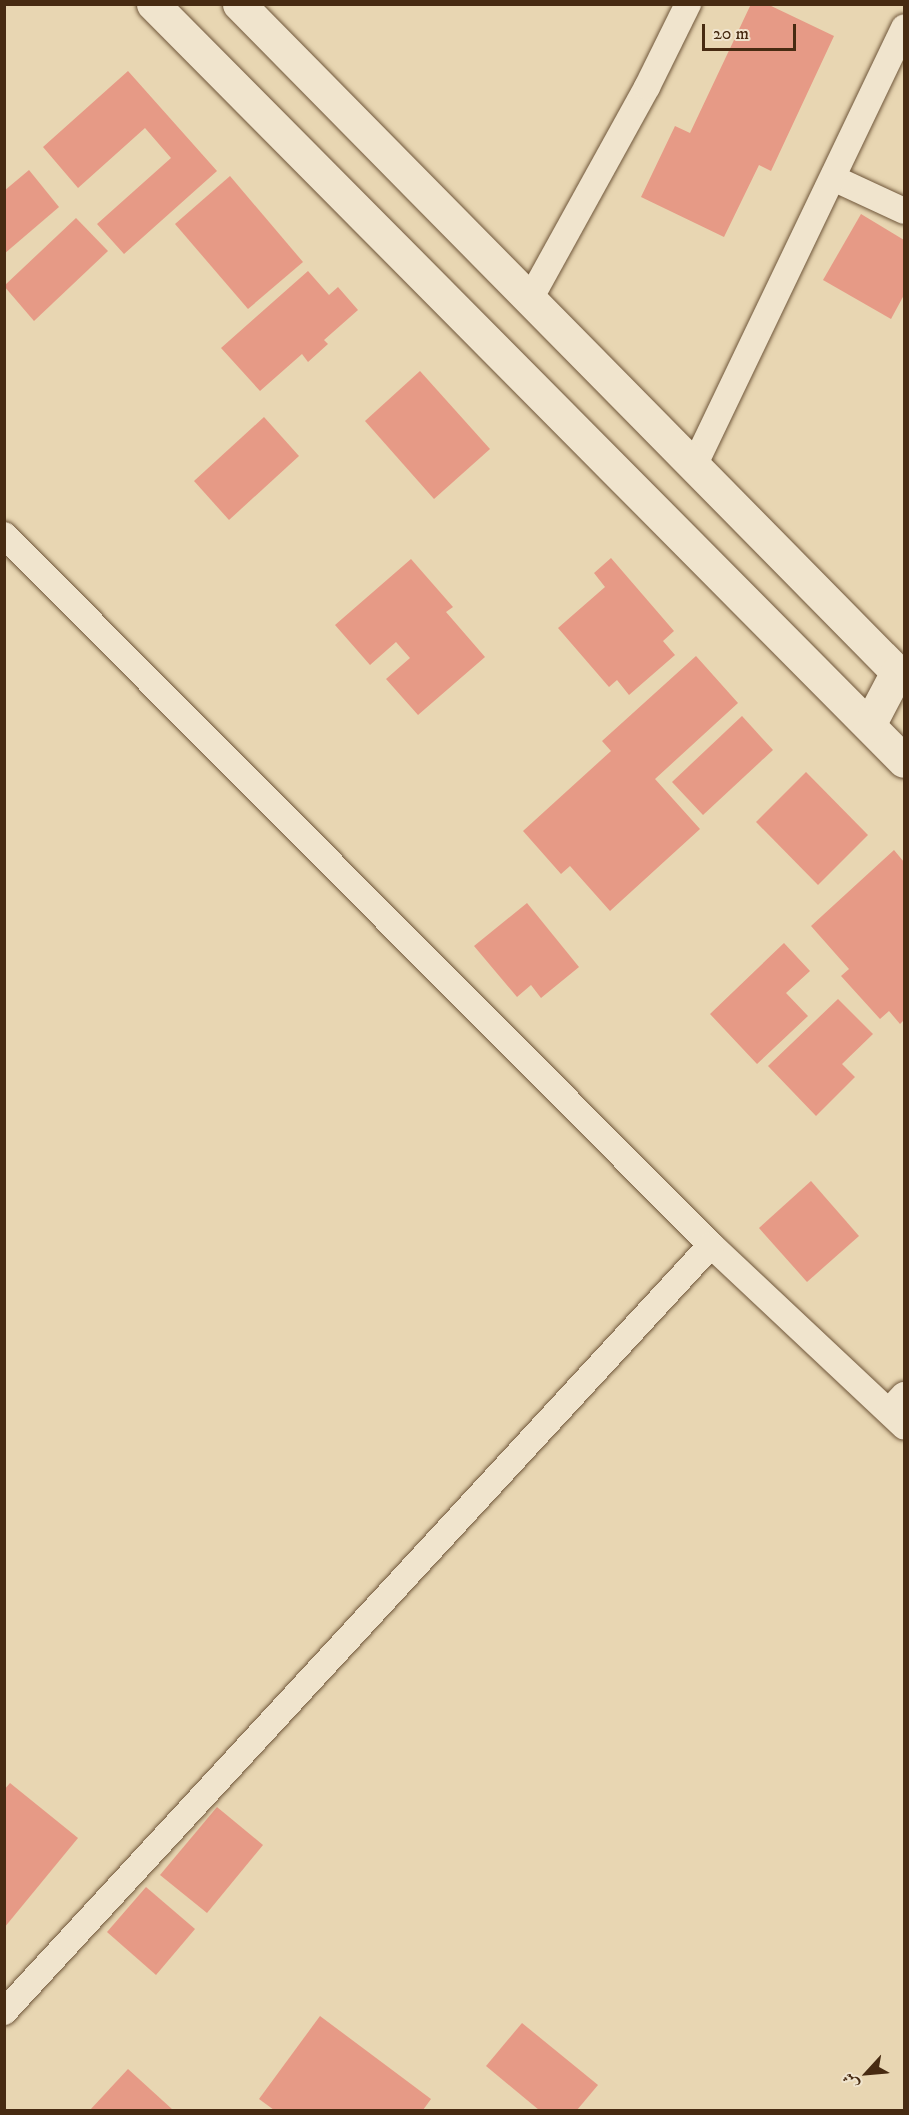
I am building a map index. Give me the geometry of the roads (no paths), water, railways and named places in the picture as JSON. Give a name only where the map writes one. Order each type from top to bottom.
[{"type":"street","points":[[153,4],[904,761]]},
{"type":"street","points":[[239,4],[901,675],[869,726]]},
{"type":"street","points":[[530,299],[647,87],[688,4]]},
{"type":"street","points":[[695,464],[904,28]]},
{"type":"street","points":[[833,178],[904,211]]},
{"type":"street","points":[[4,535],[711,1245],[899,1411]]},
{"type":"street","points":[[4,2013],[711,1245]]}]
